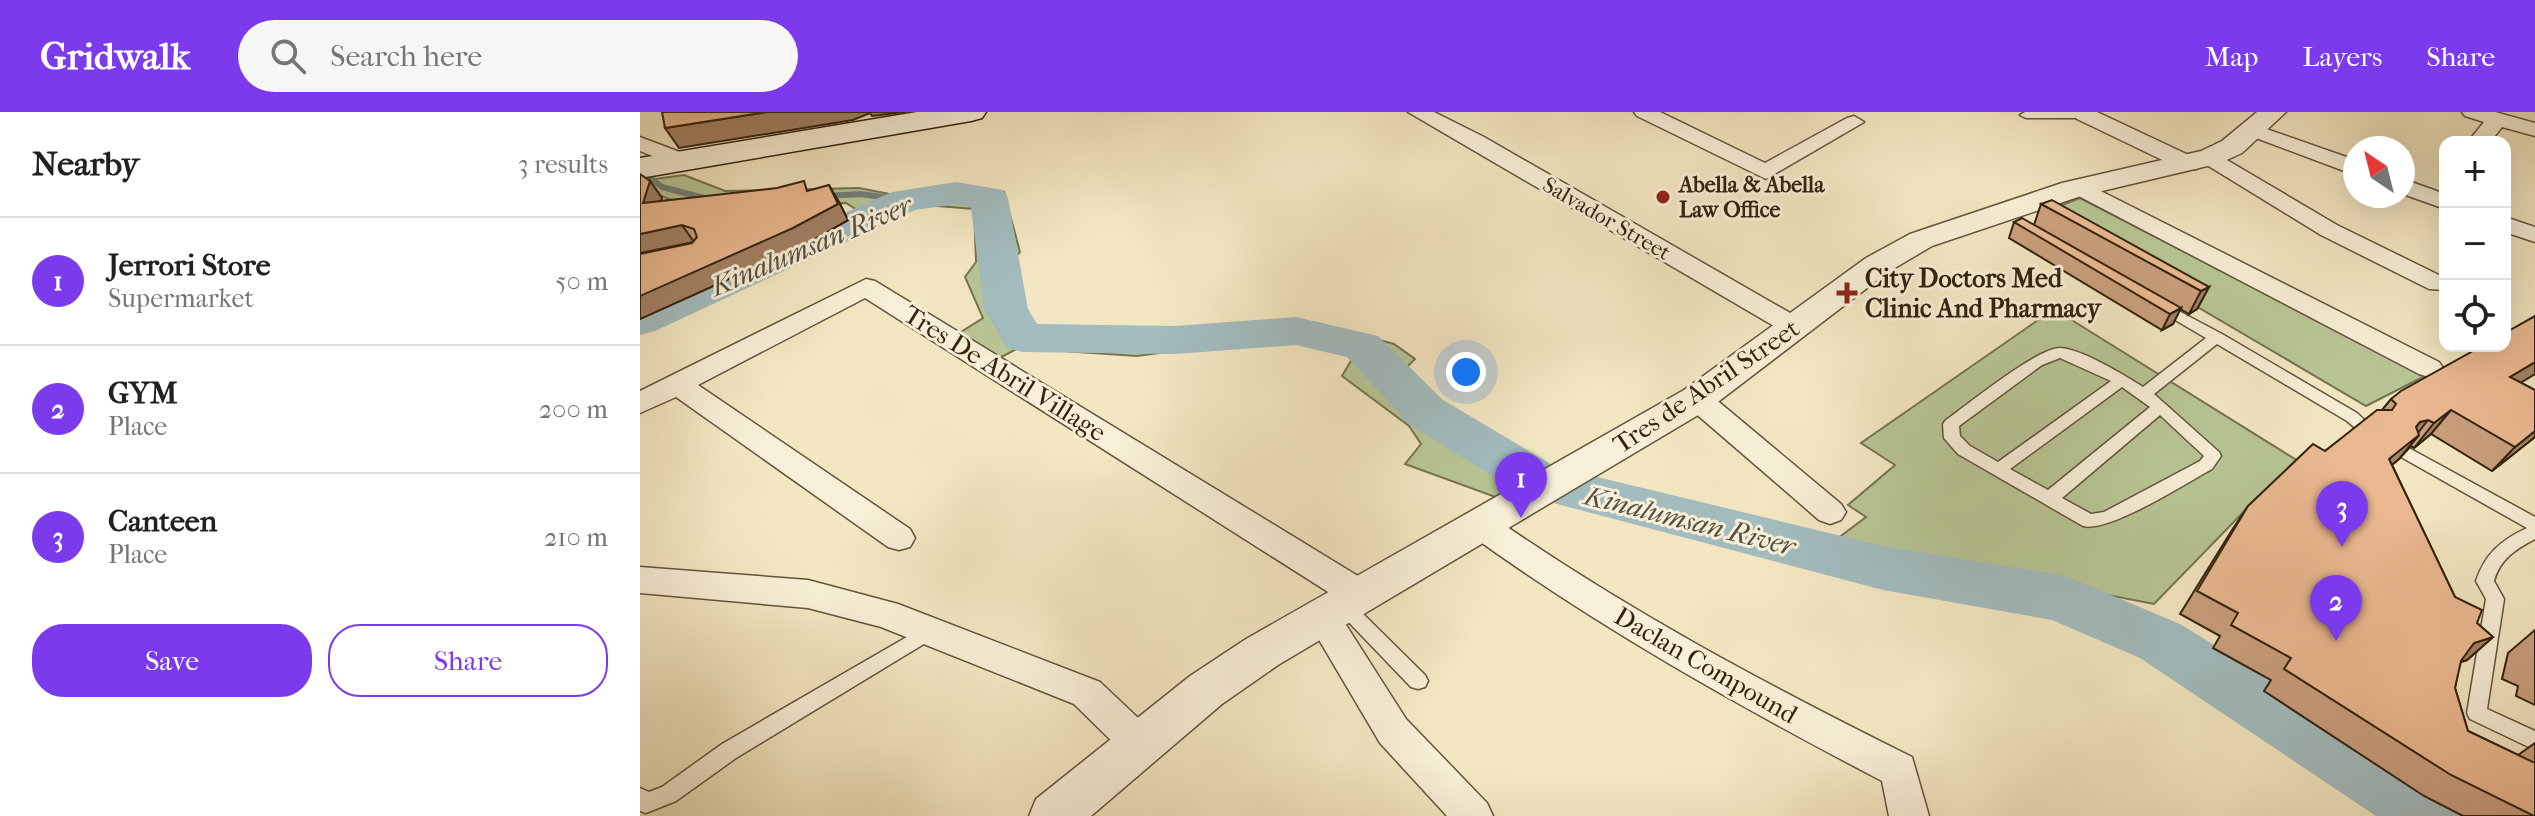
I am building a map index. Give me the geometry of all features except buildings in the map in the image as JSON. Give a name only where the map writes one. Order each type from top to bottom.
[{"type":"main road","points":[[640,168],[971,112]]},
{"type":"street","points":[[1644,112],[1766,172],[1854,122],[1833,112]]},
{"type":"street","points":[[2474,112],[2535,130]]},
{"type":"street","name":"Salvador Street","points":[[1425,113],[1795,327]]},
{"type":"street","points":[[2086,114],[2199,160],[2438,284]]},
{"type":"street","points":[[2484,136],[2497,119]]},
{"type":"street","points":[[2264,121],[2343,162]]},
{"type":"street","name":"Tres de Abril Street","points":[[1054,816],[1206,690],[1341,605],[1697,399],[1877,265],[1910,246],[2005,219],[2079,187],[2199,160],[2232,147],[2264,121]]},
{"type":"street","points":[[640,143],[681,161]]},
{"type":"street","points":[[2079,187],[2429,368]]},
{"type":"street","points":[[2415,189],[2439,196]]},
{"type":"street","points":[[2511,226],[2535,235]]},
{"type":"street","name":"Tres De Abril Village","points":[[640,403],[866,287],[1341,605]]},
{"type":"street","points":[[677,384],[899,538]]},
{"type":"street","points":[[1697,399],[1830,512]]},
{"type":"street","name":"Daclan Compound","points":[[1479,524],[1526,559],[1743,689],[1899,770],[1909,816]]},
{"type":"street","points":[[640,580],[808,594],[886,614],[1087,693],[1141,745]]},
{"type":"street","points":[[1341,605],[1393,731],[1473,816]]},
{"type":"lane","points":[[2026,115],[2086,114]]},
{"type":"lane","points":[[2149,298],[2352,417],[2366,429]]},
{"type":"lane","points":[[2143,395],[2217,337]]},
{"type":"lane","points":[[2059,353],[2078,358],[2121,381],[2187,429],[2213,456],[2206,465],[2107,518],[2089,521],[1964,450],[1952,438],[1951,424],[2037,362],[2059,353]]},
{"type":"lane","points":[[1999,469],[2121,381]]},
{"type":"lane","points":[[2050,498],[2159,408]]},
{"type":"lane","points":[[2407,453],[2535,525]]},
{"type":"lane","points":[[2535,532],[2502,550],[2489,565],[2485,581],[2495,599],[2477,713],[2535,741]]},
{"type":"lane","points":[[1341,605],[1418,681]]},
{"type":"lane","points":[[640,798],[646,803],[669,794],[729,751],[931,631]]},
{"type":"green space","points":[[684,175],[725,191],[859,188],[905,197],[956,190],[990,195],[1004,192],[1020,252],[1004,270],[1010,304],[1027,326],[1056,335],[1206,333],[1313,322],[1394,344],[1415,359],[1404,370],[1440,415],[1537,475],[1498,498],[1405,464],[1421,444],[1409,426],[1342,376],[1355,354],[1299,340],[1225,344],[1137,356],[1018,348],[996,360],[953,337],[983,318],[965,277],[976,262],[974,209],[913,204],[877,221],[872,218],[646,320],[640,327],[640,319],[804,245],[848,220],[868,217],[846,203],[693,208],[640,188],[640,181]]},
{"type":"green space","points":[[2080,198],[2425,376],[2366,406],[2039,214]]},
{"type":"green space","points":[[2054,309],[2298,461],[2258,497],[2154,604],[1833,542],[1866,517],[1848,505],[1895,465],[1861,443]]},
{"type":"waterway","points":[[640,170],[662,187],[708,199]]},
{"type":"waterway","name":"Kinalumsan River","points":[[640,321],[906,200],[956,193],[989,198],[1006,309],[1023,338],[1176,340],[1296,331],[1362,346],[1426,412],[1541,482],[1883,568],[2060,598],[2160,641],[2433,816]]},
{"type":"waterway","points":[[825,196],[860,194],[906,200]]},
{"type":"place","name":"Abella & Abella Law Office","points":[[1663,197]]},
{"type":"place","name":"City Doctors Med Clinic And Pharmacy","points":[[1847,293]]},
{"type":"place","name":"Jerrori Store","points":[[1521,518]]},
{"type":"place","name":"Canteen","points":[[2342,547]]},
{"type":"place","name":"GYM","points":[[2336,641]]}]
